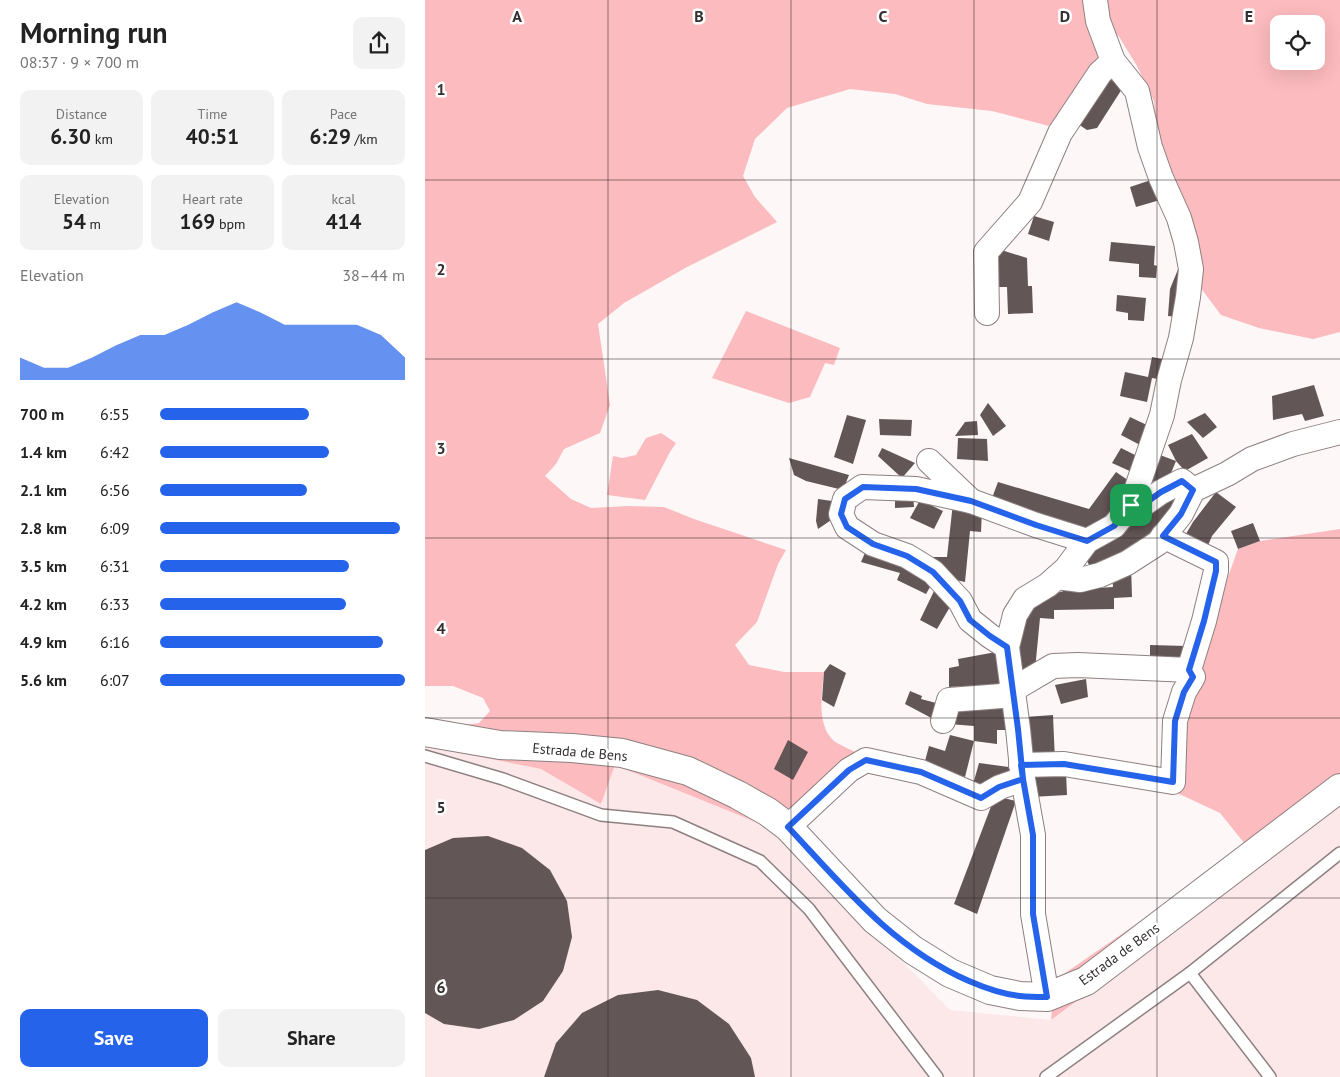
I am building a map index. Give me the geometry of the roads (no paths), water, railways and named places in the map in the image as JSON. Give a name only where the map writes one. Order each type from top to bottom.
[{"type":"street","points":[[1047,997],[1033,914],[1033,835],[1022,772],[1007,647],[1015,616],[1025,599],[1048,585],[1066,569],[1087,541],[1114,526],[1131,505],[1162,416],[1182,330],[1191,269],[1187,242],[1150,147],[1137,91],[1113,61],[1098,21],[1095,0]]},
{"type":"street","points":[[987,313],[987,252],[1030,202],[1060,132],[1100,73],[1113,61]]},
{"type":"street","points":[[1057,577],[1080,580],[1100,576],[1127,563],[1158,543],[1181,514],[1193,490],[1227,474],[1252,459],[1293,444],[1340,432]]},
{"type":"street","points":[[929,462],[971,501]]},
{"type":"street","points":[[1131,505],[1144,504],[1182,481],[1193,490]]},
{"type":"street","points":[[1007,647],[970,620],[960,601],[933,572],[907,556],[873,544],[847,527],[841,514],[845,499],[863,487],[916,489],[971,501],[1087,541]]},
{"type":"street","points":[[788,827],[849,770],[866,760],[921,772],[981,798],[1022,772],[1064,764],[1173,782],[1175,721],[1184,692],[1193,677],[1189,670],[1204,621],[1216,571],[1216,562],[1163,536]]},
{"type":"street","points":[[943,721],[949,700],[1002,696],[1053,666],[1078,665],[1189,670]]},
{"type":"street","name":"Estrada de Bens","points":[[425,732],[500,745],[572,748],[622,753],[688,771],[738,795],[768,812],[788,827],[875,920],[913,950],[950,972],[990,990],[1020,996],[1047,997],[1086,981],[1340,788]]},
{"type":"lane","points":[[425,756],[503,779],[601,815],[673,822],[760,861],[809,909],[937,1077]]},
{"type":"lane","points":[[1046,1077],[1190,973],[1340,853]]},
{"type":"lane","points":[[1190,973],[1270,1077]]}]
